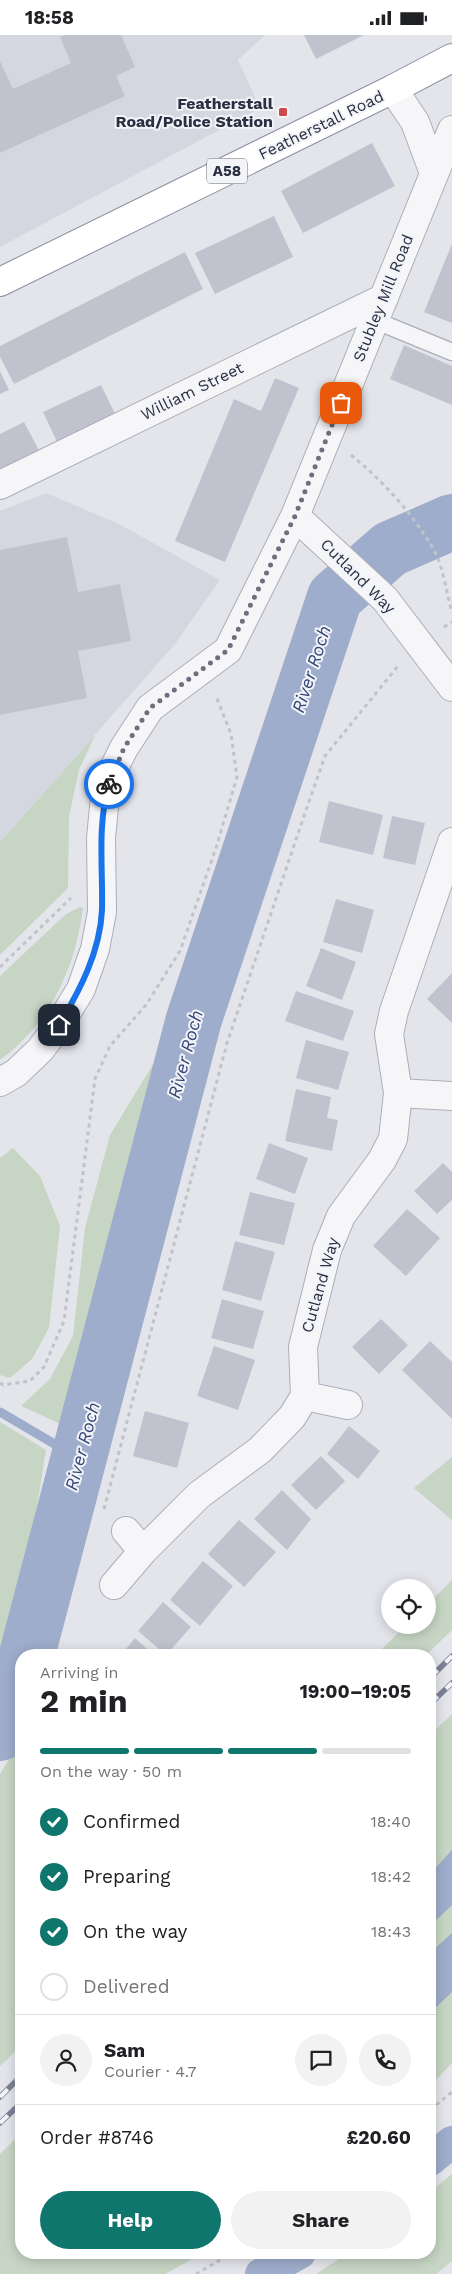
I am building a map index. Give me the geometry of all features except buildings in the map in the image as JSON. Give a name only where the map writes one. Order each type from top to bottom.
[{"type":"highway","name":"Featherstall Road","points":[[0,282],[393,89],[452,58]]},
{"type":"street","points":[[393,89],[414,122],[434,173]]},
{"type":"street","name":"Stubley Mill Road","points":[[0,1082],[16,1073],[40,1050],[59,1025],[81,989],[95,949],[102,912],[101,839],[105,797],[113,770],[124,748],[150,708],[228,650],[295,516],[452,129]]},
{"type":"street","name":"William Street","points":[[0,485],[379,309]]},
{"type":"street","name":"Cutland Way","points":[[295,516],[337,552],[385,599],[452,687]]},
{"type":"street","name":"Cutland Way","points":[[305,1396],[303,1347],[327,1250],[341,1216],[382,1160],[393,1139],[398,1093],[390,1034],[394,1011],[452,842]]},
{"type":"street","points":[[398,1093],[452,1096]]},
{"type":"street","points":[[114,1585],[134,1541],[260,1450],[292,1417],[305,1396],[348,1405]]},
{"type":"lane","points":[[379,309],[452,352]]},
{"type":"path","points":[[328,435],[374,473],[406,512],[434,551],[452,613]]},
{"type":"path","points":[[134,1541],[104,1512],[227,1043],[325,756],[419,643]]},
{"type":"path","points":[[0,1383],[3,1385],[30,1381],[44,1367],[64,1321],[95,1079],[110,1046],[146,1005],[180,951],[216,848],[237,777],[231,734],[204,668]]},
{"type":"path","points":[[436,2105],[452,2092]]},
{"type":"path","points":[[196,2274],[222,2259]]},
{"type":"shaded area","points":[[0,35],[265,35],[238,60],[260,108],[0,247]]},
{"type":"shaded area","points":[[46,493],[119,524],[220,580],[175,644],[0,842],[0,511]]},
{"type":"green space","points":[[95,735],[79,770],[69,817],[68,888],[0,955],[0,842]]},
{"type":"green space","points":[[80,907],[83,908],[74,952],[57,993],[33,1029],[0,1060],[0,976],[66,914]]},
{"type":"green space","points":[[161,1051],[173,1057],[76,1431],[21,1406],[50,1379],[73,1336],[85,1228],[110,1135]]},
{"type":"green space","points":[[13,1148],[40,1176],[60,1226],[49,1328],[32,1359],[10,1378],[0,1375],[0,1158]]},
{"type":"green space","points":[[0,1422],[46,1450],[29,1556],[0,1648]]},
{"type":"green space","points":[[452,1457],[452,1520],[414,1488]]},
{"type":"green space","points":[[452,1580],[452,1630],[432,1649],[382,1649],[397,1634],[436,1634],[436,1596]]},
{"type":"green space","points":[[452,1714],[452,2063],[436,2080],[436,1729]]},
{"type":"green space","points":[[15,1749],[15,2052],[0,2066],[0,1774]]},
{"type":"green space","points":[[15,2139],[15,2259],[192,2259],[165,2274],[0,2274],[0,2154]]},
{"type":"green space","points":[[452,2174],[452,2261],[436,2274],[316,2274],[339,2259],[436,2259],[436,2187]]},
{"type":"water","points":[[452,1850],[452,1905],[436,1920],[436,1867]]},
{"type":"water","points":[[452,1933],[452,1992],[436,2007],[436,1948]]},
{"type":"waterway","name":"River Roch","points":[[29,1649],[194,1019],[335,597],[390,549],[452,522]]},
{"type":"waterway","points":[[0,1412],[80,1459]]},
{"type":"waterway","name":"River Roch","points":[[0,1733],[15,1691]]},
{"type":"waterway","points":[[436,2155],[452,2142]]},
{"type":"waterway","points":[[261,2274],[289,2259]]},
{"type":"railway","points":[[436,1672],[452,1656]]},
{"type":"railway","points":[[436,1698],[452,1683]]},
{"type":"railway","points":[[0,2097],[15,2082]]},
{"type":"railway","points":[[0,2123],[15,2109]]},
{"type":"way so far","points":[[109,784],[113,770],[124,748],[150,708],[228,650],[295,516],[341,403]]},
{"type":"place","name":"Featherstall Road/Police Station","points":[[283,112]]},
{"type":"route","points":[[59,1025],[81,989],[95,949],[102,912],[101,839],[105,797],[109,784]]}]
